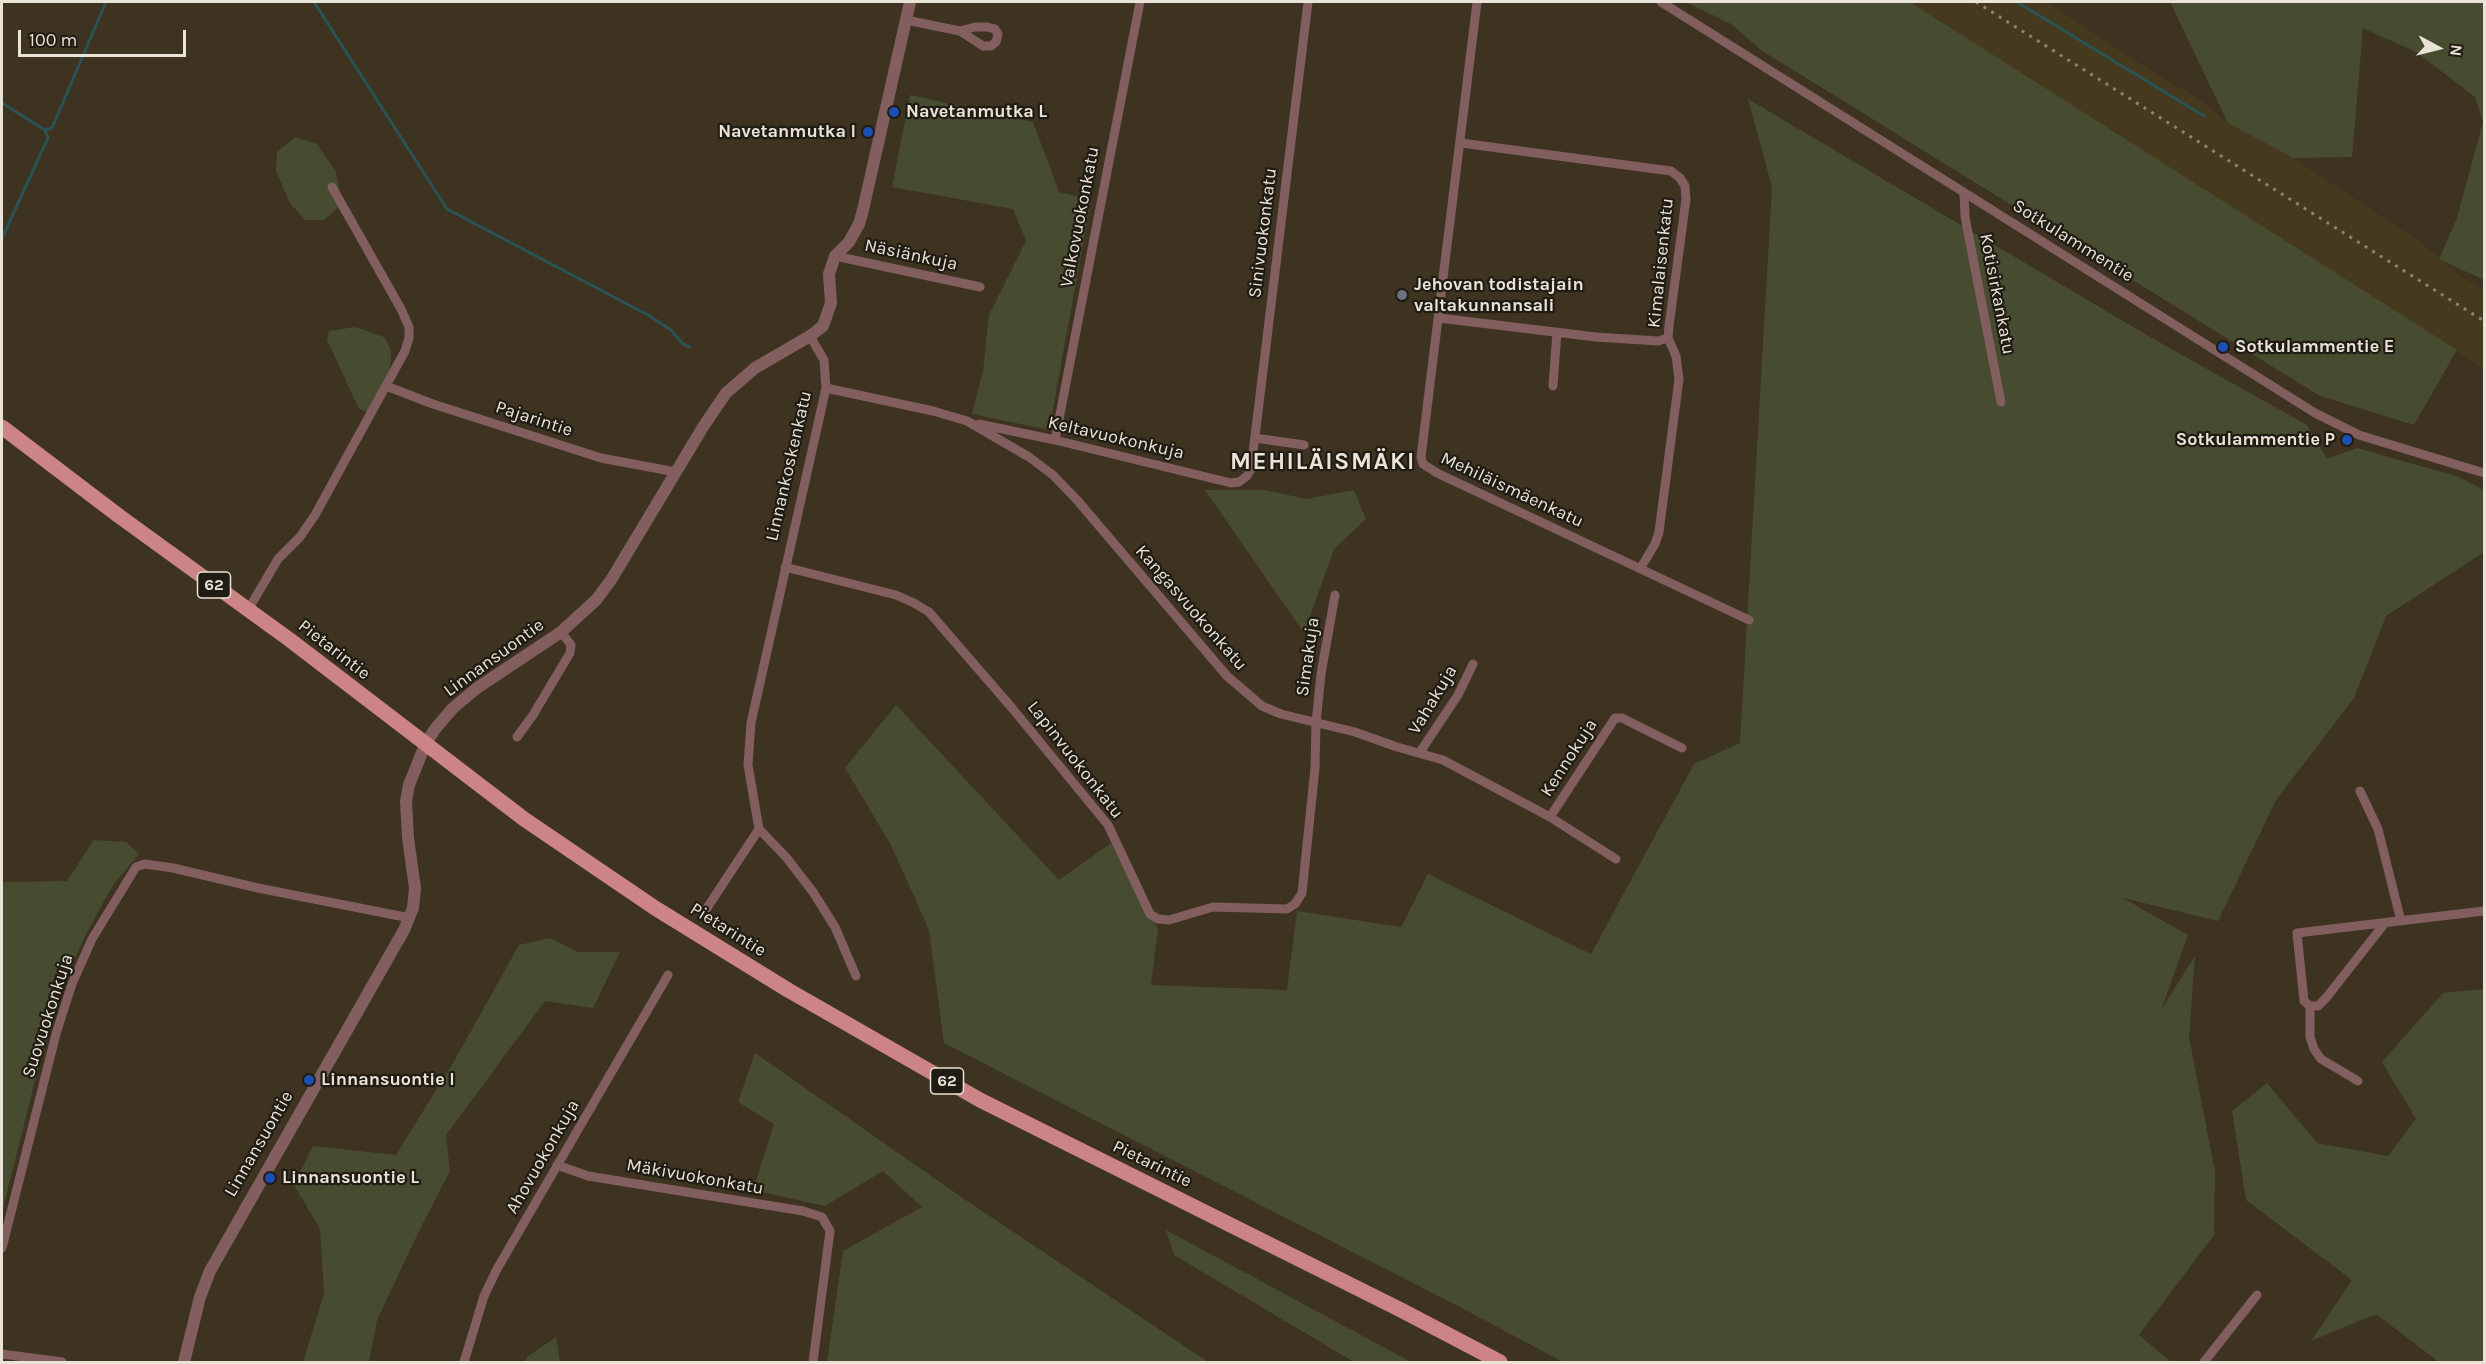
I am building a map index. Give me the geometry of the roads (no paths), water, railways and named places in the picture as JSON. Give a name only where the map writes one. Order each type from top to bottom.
[{"type":"main road","name":"Pietarintie","points":[[2,427],[524,819],[684,926],[865,1035],[1041,1131],[1391,1305],[1500,1362]]},
{"type":"street","points":[[810,336],[823,326],[829,315],[831,303],[829,274],[835,256],[849,242],[859,224],[910,2]]},
{"type":"street","name":"Valkovuokonkatu","points":[[1054,440],[1140,2]]},
{"type":"street","name":"Sinivuokonkatu","points":[[1251,469],[1308,2]]},
{"type":"street","name":"Mehiläismäenkatu","points":[[1477,2],[1421,457],[1423,464],[1437,474],[1749,620]]},
{"type":"street","name":"Sotkulammentie","points":[[1661,2],[2315,413],[2359,435],[2484,473]]},
{"type":"street","points":[[906,20],[960,31]]},
{"type":"street","name":"Kimalaisenkatu","points":[[1461,143],[1671,171],[1680,178],[1685,186],[1686,199],[1668,338],[1676,356],[1678,391],[1659,532],[1655,544],[1640,569]]},
{"type":"street","points":[[248,610],[278,559],[307,528],[405,351],[409,338],[409,327],[389,286],[332,187]]},
{"type":"street","name":"Kotisirkankatu","points":[[1964,193],[1965,216],[2001,402]]},
{"type":"street","name":"Näsiänkuja","points":[[835,256],[980,287]]},
{"type":"street","points":[[1439,318],[1641,340],[1658,341],[1668,338]]},
{"type":"street","points":[[1553,387],[1557,332]]},
{"type":"street","name":"Linnankoskenkatu","points":[[759,829],[751,789],[749,744],[756,692],[826,388],[824,360],[810,336]]},
{"type":"street","name":"Linnansuontie","points":[[184,1362],[200,1297],[210,1270],[410,918],[415,900],[415,888],[408,838],[406,801],[425,745],[447,715],[477,688],[561,633],[580,617],[611,580],[715,408],[733,386],[755,368],[810,336]]},
{"type":"street","name":"Pajarintie","points":[[386,386],[433,404],[608,460],[676,472]]},
{"type":"street","name":"Kangasvuokonkatu","points":[[826,388],[933,411],[967,421],[1007,443],[1053,475],[1227,676],[1262,706],[1281,714],[1355,732],[1451,763],[1551,817],[1616,859]]},
{"type":"street","name":"Keltavuokonkuja","points":[[967,421],[1231,483],[1239,482],[1251,469]]},
{"type":"street","points":[[1255,438],[1304,445]]},
{"type":"street","name":"Lapinvuokonkatu","points":[[785,567],[896,595],[929,612],[1050,753],[1108,825],[1150,914],[1158,919],[1180,918],[1213,907],[1287,909],[1296,904],[1302,893],[1308,839],[1315,768],[1316,723]]},
{"type":"street","name":"Simakuja","points":[[1316,723],[1321,674],[1335,595]]},
{"type":"street","points":[[517,737],[570,653],[571,645],[561,633]]},
{"type":"street","name":"Vahakuja","points":[[1420,752],[1458,694],[1473,664]]},
{"type":"street","name":"Kennokuja","points":[[1551,817],[1615,718],[1622,718],[1682,748]]},
{"type":"street","points":[[2360,791],[2379,829],[2401,921]]},
{"type":"street","points":[[707,908],[759,829],[786,857],[813,892],[835,927],[856,976]]},
{"type":"street","name":"Suovuokonkuja","points":[[2,1248],[56,1034],[72,984],[92,939],[136,867],[145,864],[164,866],[258,888],[410,918]]},
{"type":"street","points":[[2385,923],[2318,1006],[2310,1006],[2304,1001],[2297,933],[2484,911]]},
{"type":"street","name":"Ahovuokonkuja","points":[[464,1362],[484,1296],[668,975]]},
{"type":"street","points":[[2310,1006],[2310,1037],[2314,1049],[2322,1059],[2358,1081]]},
{"type":"street","name":"Mäkivuokonkatu","points":[[557,1166],[588,1176],[803,1211],[822,1217],[827,1222],[830,1231],[813,1362]]},
{"type":"street","points":[[2204,1362],[2257,1295]]},
{"type":"street","points":[[2,1354],[62,1362]]},
{"type":"waterway","points":[[45,130],[52,128],[106,2]]},
{"type":"waterway","points":[[314,2],[447,209],[648,315],[671,330],[683,344],[690,347]]},
{"type":"waterway","points":[[2017,2],[2204,116]]},
{"type":"waterway","points":[[2,103],[45,130],[48,138],[2,238]]},
{"type":"railway","points":[[1976,2],[2484,321]]},
{"type":"place","name":"Navetanmutka L","points":[[894,112]]},
{"type":"place","name":"Navetanmutka I","points":[[868,132]]},
{"type":"place","name":"Jehovan todistajain valtakunnansali","points":[[1402,295]]},
{"type":"place","name":"Sotkulammentie E","points":[[2223,347]]},
{"type":"place","name":"Sotkulammentie P","points":[[2347,440]]},
{"type":"place","name":"Linnansuontie I","points":[[309,1080]]},
{"type":"place","name":"Linnansuontie L","points":[[270,1178]]},
{"type":"district","name":"MEHILÄISMÄKI","points":[[1323,462]]}]
